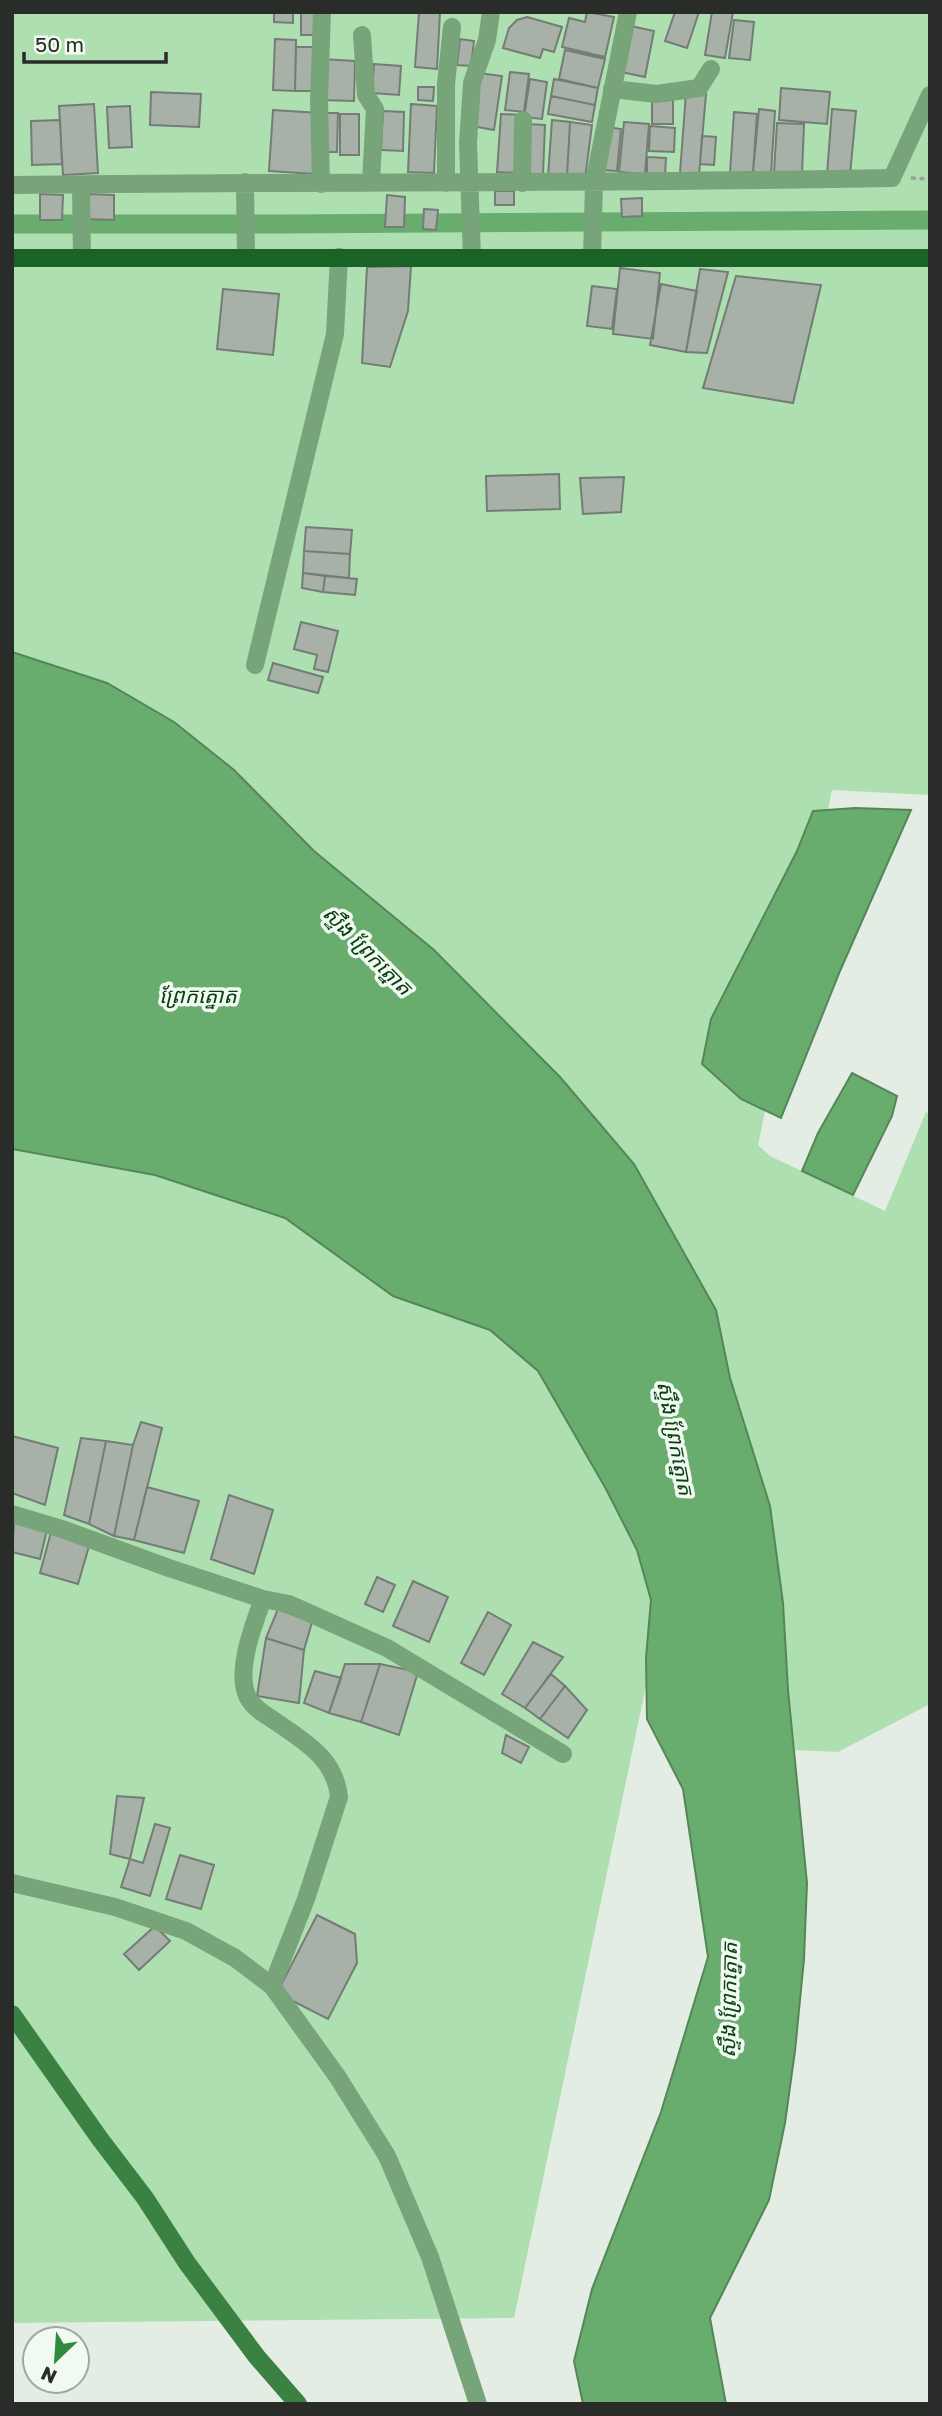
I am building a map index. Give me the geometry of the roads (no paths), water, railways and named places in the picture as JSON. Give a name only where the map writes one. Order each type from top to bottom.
[{"type":"main road","points":[[12,258],[930,258]]},
{"type":"main road","points":[[12,2014],[145,2198],[187,2263],[257,2357],[298,2404]]},
{"type":"street","points":[[321,184],[319,99],[323,12]]},
{"type":"street","points":[[472,258],[468,143],[472,83],[487,40],[491,12]]},
{"type":"street","points":[[592,258],[594,189],[628,12]]},
{"type":"street","points":[[446,183],[446,84],[452,27]]},
{"type":"street","points":[[362,35],[366,94],[375,108],[371,181]]},
{"type":"street","points":[[612,89],[657,94],[699,88],[711,69]]},
{"type":"street","points":[[12,185],[245,189],[371,181],[446,183],[469,190],[522,183],[594,189],[892,178],[930,94]]},
{"type":"street","points":[[522,183],[523,120]]},
{"type":"street","points":[[81,185],[82,258]]},
{"type":"street","points":[[245,189],[246,256]]},
{"type":"street","points":[[255,665],[335,334],[339,257]]},
{"type":"street","points":[[12,1514],[263,1599],[289,1604],[387,1648],[564,1754]]},
{"type":"street","points":[[263,1599],[247,1651],[244,1674],[246,1693],[256,1707],[320,1754],[332,1768],[339,1797],[306,1899],[272,1986]]},
{"type":"street","points":[[12,1883],[114,1907],[186,1931],[235,1958],[272,1986],[337,2076],[387,2156],[430,2257],[478,2404]]},
{"type":"water","name":"ព្រែកត្នោត","points":[[12,652],[107,683],[174,722],[234,770],[314,851],[434,950],[560,1077],[634,1164],[716,1310],[730,1378],[770,1506],[783,1603],[788,1690],[807,1883],[804,1959],[795,2051],[785,2123],[769,2200],[710,2318],[726,2404],[583,2404],[574,2361],[592,2289],[661,2112],[708,1957],[683,1789],[647,1719],[646,1658],[651,1600],[637,1550],[606,1489],[538,1371],[490,1330],[393,1296],[285,1218],[155,1175],[12,1149]]},
{"type":"water","points":[[855,808],[911,810],[840,971],[781,1118],[741,1099],[702,1064],[711,1019],[797,851],[813,811]]},
{"type":"water","points":[[852,1073],[897,1096],[892,1116],[853,1195],[802,1171],[818,1133]]},
{"type":"waterway","points":[[12,224],[930,220]]},
{"type":"water label","name":"ស្ទឹង ព្រែកត្នោត","points":[[368,950]]},
{"type":"water label","name":"ស្ទឹង ព្រែកត្នោត","points":[[676,1438]]},
{"type":"water label","name":"ស្ទឹង ព្រែកត្នោត","points":[[728,2000]]}]
